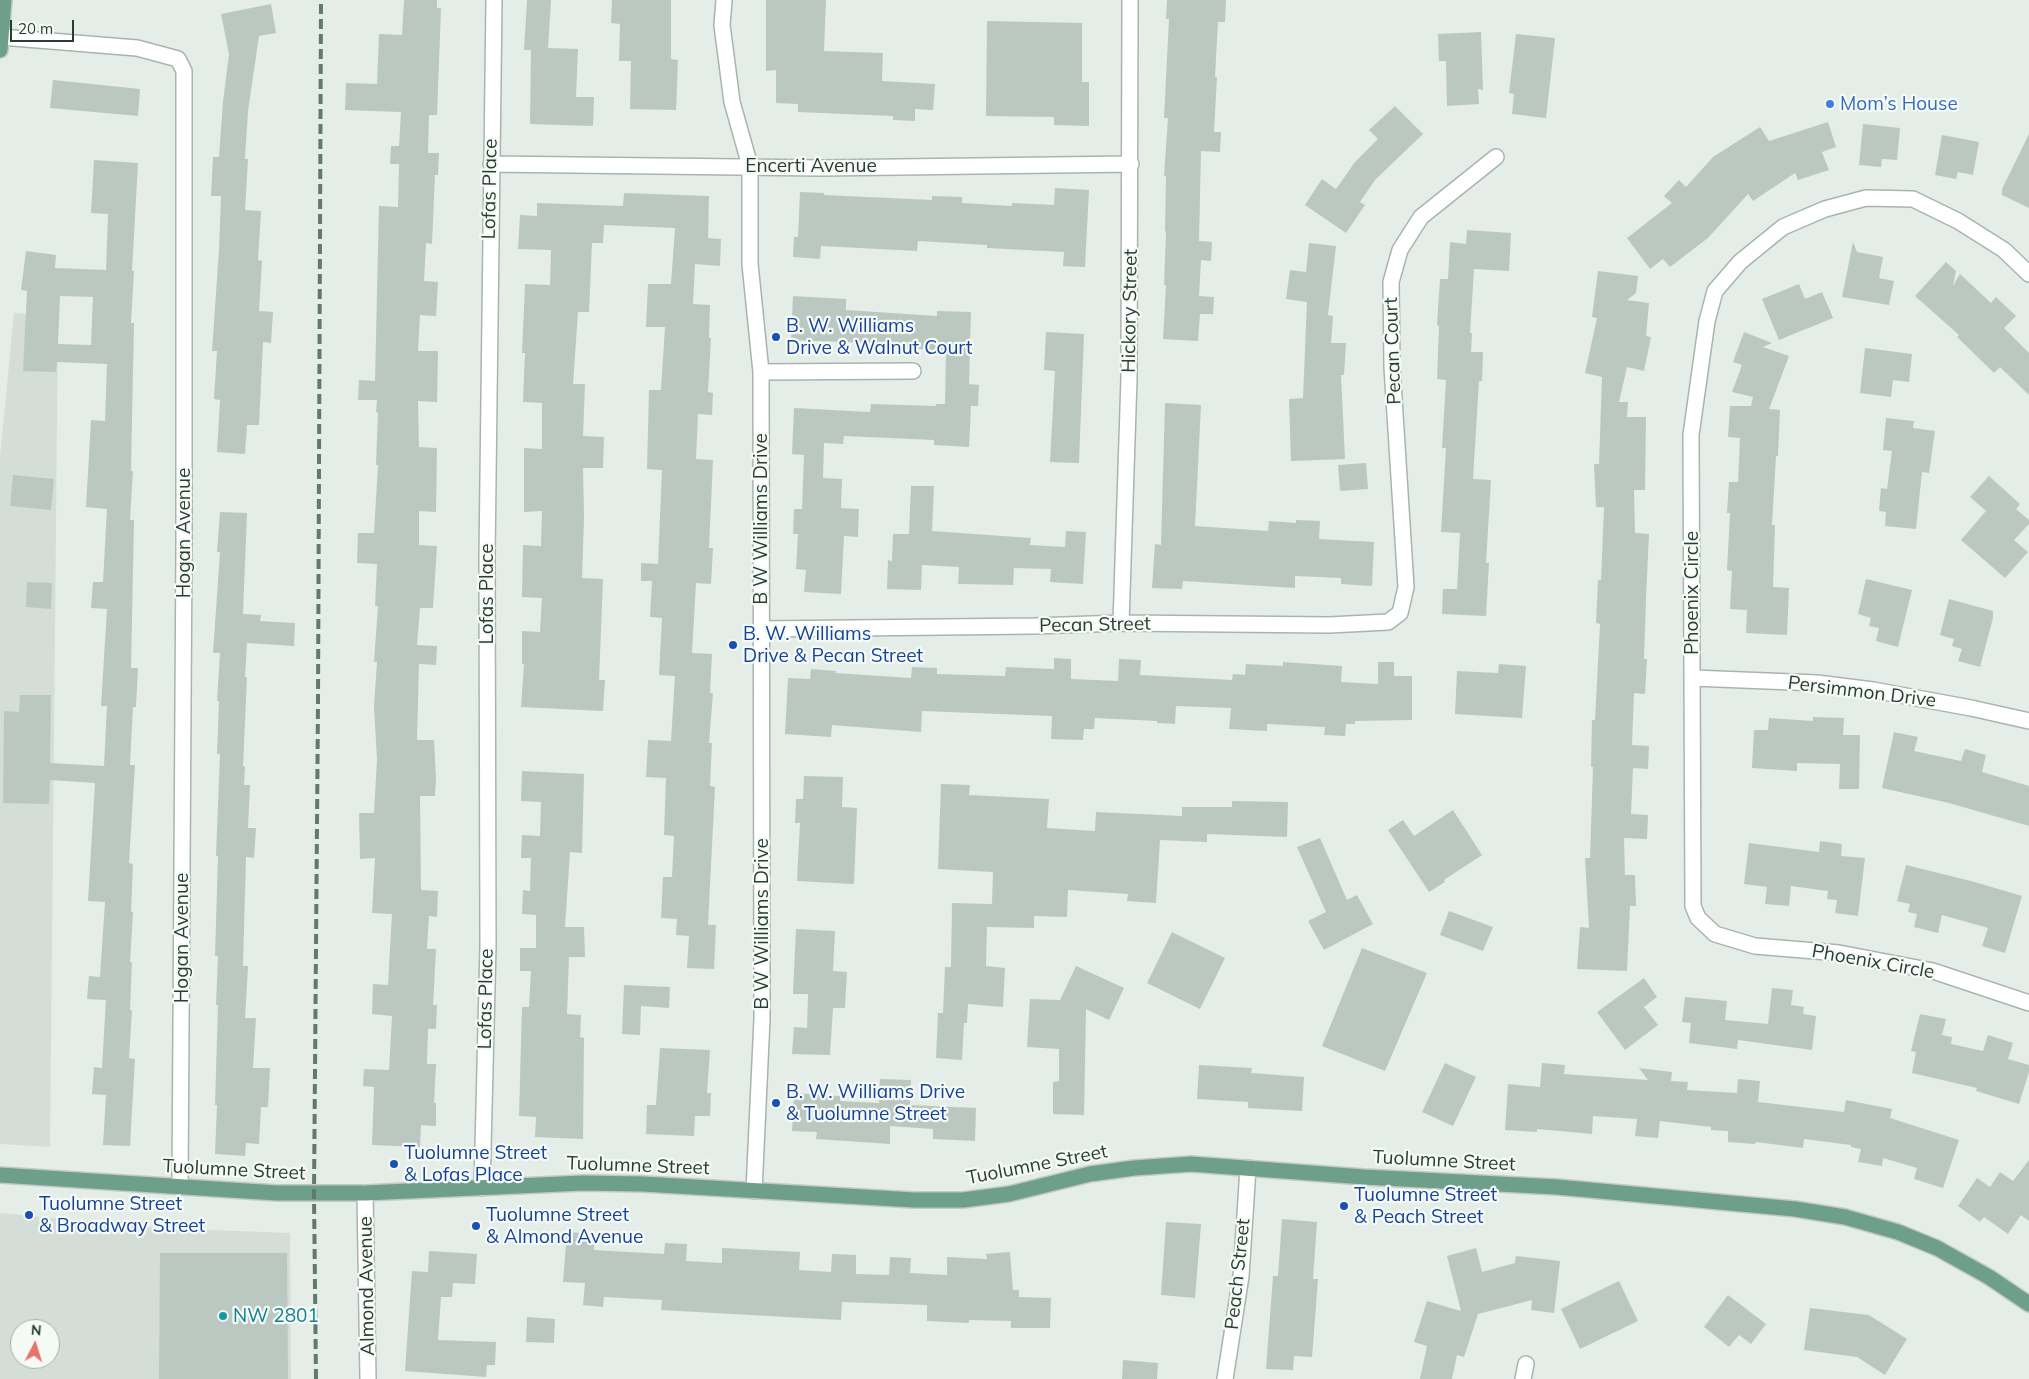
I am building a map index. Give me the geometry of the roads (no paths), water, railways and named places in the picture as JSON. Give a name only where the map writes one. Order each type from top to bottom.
[{"type":"main road","points":[[1,43],[4,0]]},
{"type":"main road","name":"Tuolumne Street","points":[[0,1175],[277,1193],[365,1193],[583,1182],[914,1200],[963,1200],[1009,1194],[1090,1174],[1134,1168],[1191,1164],[1364,1177],[1567,1188],[1795,1209],[1846,1217],[1898,1232],[1937,1248],[1989,1277],[2029,1304]]},
{"type":"street","name":"Lofas Place","points":[[482,1188],[488,946],[486,558],[490,164],[494,0]]},
{"type":"street","name":"B W Williams Drive","points":[[724,0],[722,25],[732,102],[750,166],[750,264],[761,372],[762,1019],[754,1191]]},
{"type":"street","name":"Hickory Street","points":[[1120,623],[1129,378],[1130,0]]},
{"type":"street","name":"Hogan Avenue","points":[[1,43],[137,48],[178,58],[184,71],[184,544],[180,1187]]},
{"type":"street","name":"Pecan Court","points":[[1406,588],[1392,366],[1391,282],[1400,250],[1421,217],[1496,157]]},
{"type":"street","name":"Encerti Avenue","points":[[490,164],[821,168],[1131,164]]},
{"type":"street","name":"Phoenix Circle","points":[[2029,274],[2004,250],[1958,221],[1913,199],[1866,198],[1825,209],[1783,227],[1740,262],[1715,290],[1707,321],[1691,435],[1693,906],[1698,918],[1715,934],[1754,946],[1839,953],[1933,971],[2029,1003]]},
{"type":"street","points":[[761,372],[913,372]]},
{"type":"street","name":"Pecan Street","points":[[761,629],[1034,626],[1120,623],[1329,625],[1388,622],[1400,613],[1406,588]]},
{"type":"street","name":"Persimmon Drive","points":[[1693,678],[1816,683],[1872,690],[1972,708],[2029,721]]},
{"type":"street","name":"Peach Street","points":[[1225,1379],[1241,1276],[1248,1168]]},
{"type":"street","name":"Almond Avenue","points":[[365,1193],[368,1379]]},
{"type":"street","points":[[1523,1379],[1526,1364]]},
{"type":"railway","points":[[316,1379],[314,1194],[321,0]]},
{"type":"place","name":"Mom’s House","points":[[1830,104]]},
{"type":"place","name":"B. W. Williams Drive & Walnut Court","points":[[776,337]]},
{"type":"place","name":"B. W. Williams Drive & Pecan Street","points":[[733,645]]},
{"type":"place","name":"B. W. Williams Drive & Tuolumne Street","points":[[776,1103]]},
{"type":"place","name":"Tuolumne Street & Lofas Place","points":[[394,1164]]},
{"type":"place","name":"Tuolumne Street & Peach Street","points":[[1344,1206]]},
{"type":"place","name":"Tuolumne Street & Broadway Street","points":[[29,1215]]},
{"type":"place","name":"Tuolumne Street & Almond Avenue","points":[[476,1226]]},
{"type":"place","name":"NW 2801","points":[[223,1316]]}]
